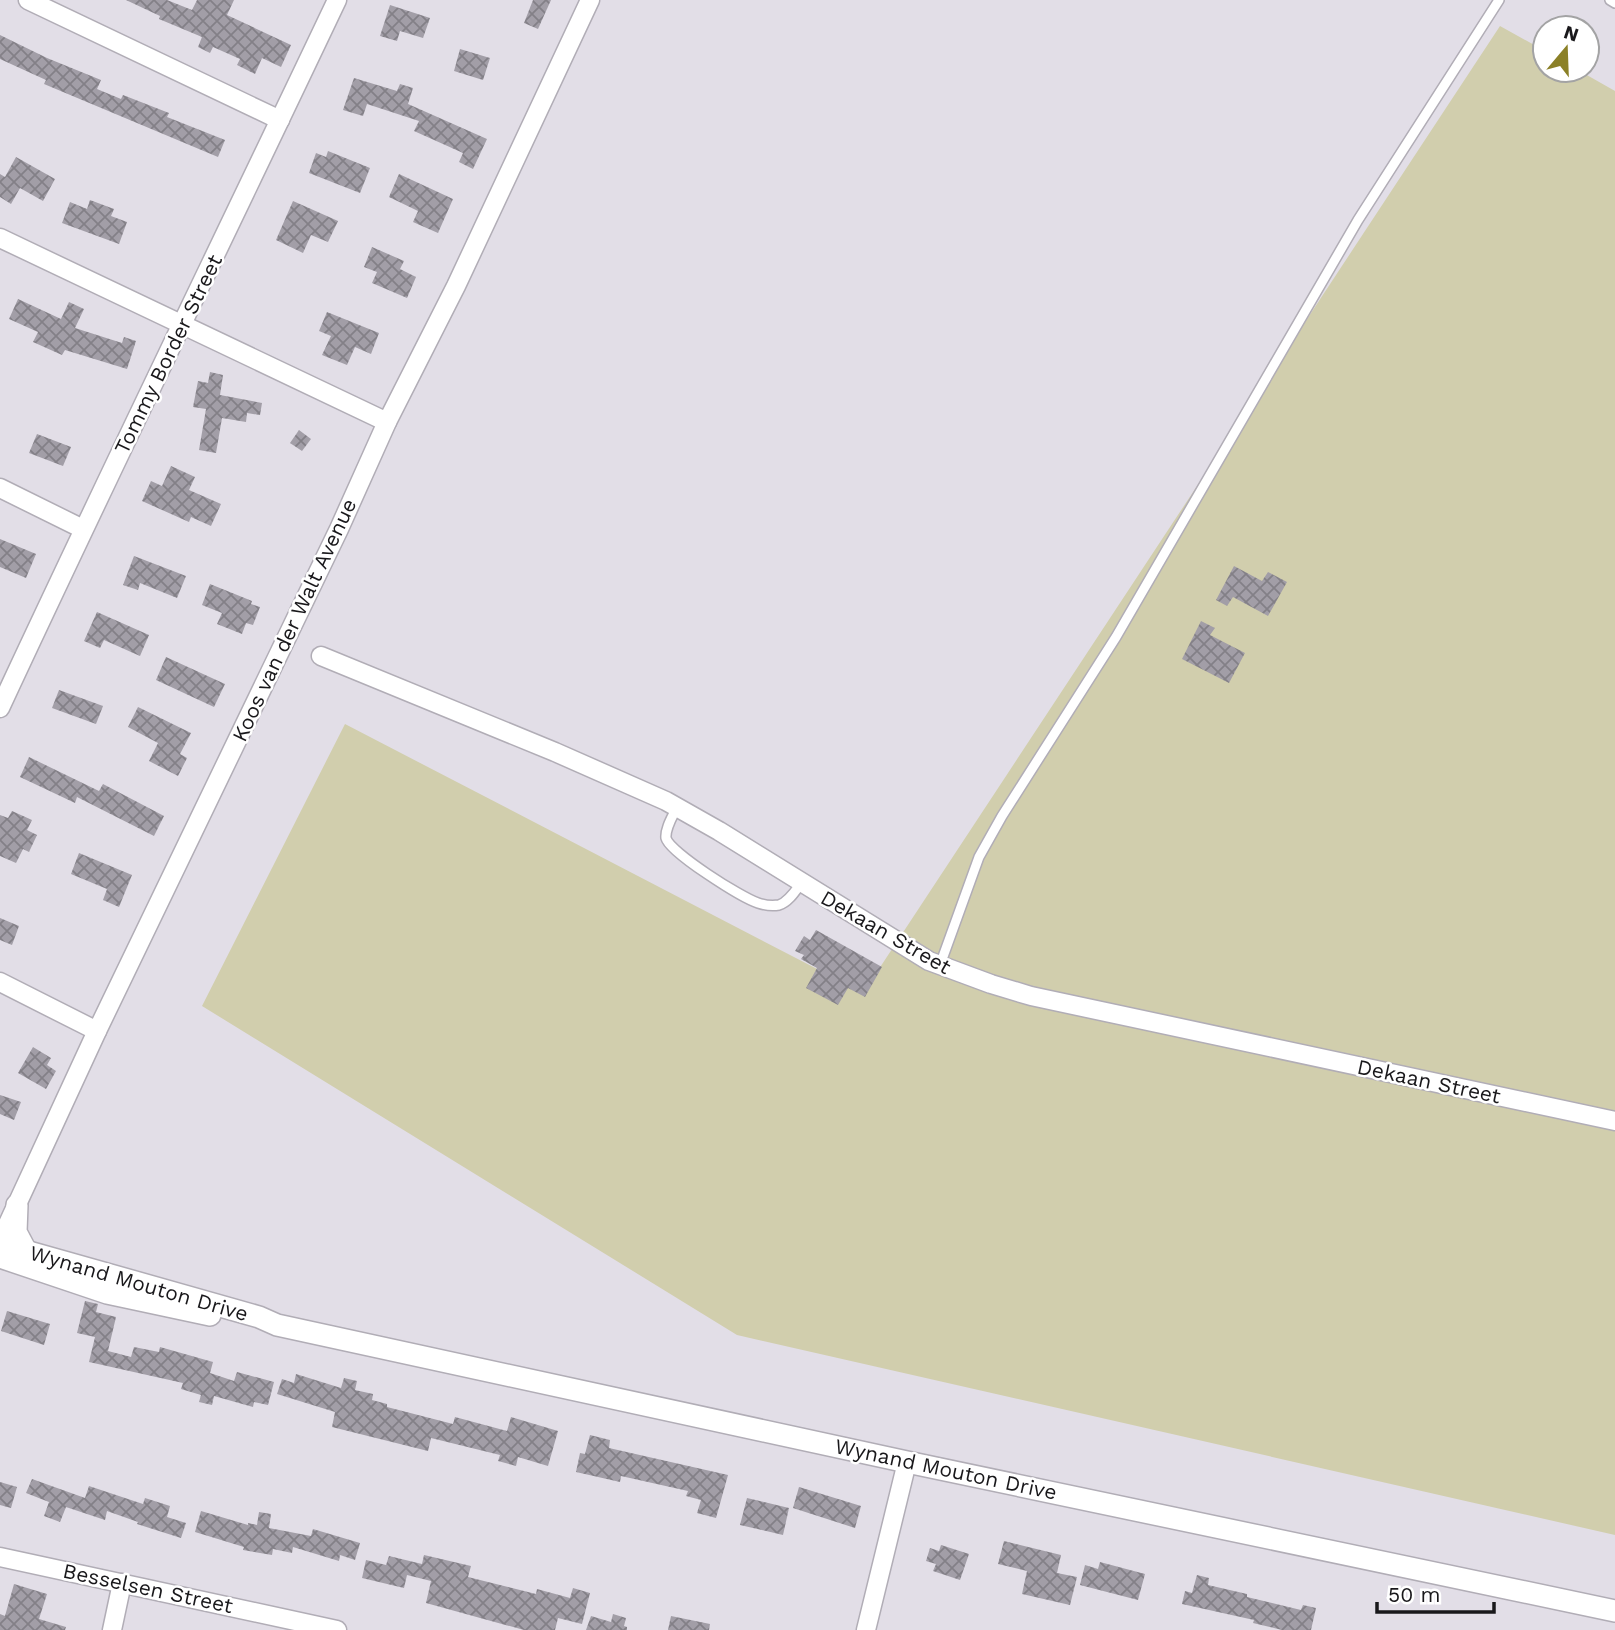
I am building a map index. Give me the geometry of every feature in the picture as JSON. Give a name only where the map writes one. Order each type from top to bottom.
[{"type":"street","points":[[28,0],[280,120]]},
{"type":"street","name":"Tommy Border Street","points":[[0,709],[83,529],[183,326],[337,0]]},
{"type":"street","name":"Koos van der Walt Avenue","points":[[0,1241],[97,1031],[339,528],[387,422],[456,286],[590,0]]},
{"type":"street","points":[[0,238],[387,422]]},
{"type":"street","points":[[0,488],[83,529]]},
{"type":"street","name":"Dekaan Street","points":[[321,656],[555,752],[677,807],[939,967],[1031,996],[1615,1121]]},
{"type":"street","points":[[0,982],[97,1031]]},
{"type":"street","points":[[17,1205],[16,1232],[26,1251]]},
{"type":"street","name":"Wynand Mouton Drive","points":[[0,1241],[105,1282]]},
{"type":"street","name":"Wynand Mouton Drive","points":[[0,1257],[259,1317],[277,1325],[907,1462],[1615,1611]]},
{"type":"street","points":[[866,1630],[907,1462]]},
{"type":"street","name":"Besselsen Street","points":[[0,1557],[337,1630]]},
{"type":"street","points":[[112,1630],[122,1583]]},
{"type":"lane","points":[[939,967],[979,856],[1002,816],[1116,638],[1357,220],[1499,0]]},
{"type":"lane","points":[[1610,0],[1615,3]]},
{"type":"lane","points":[[677,807],[666,839],[672,848],[713,877],[755,902],[768,905],[787,901],[802,882]]},
{"type":"shaded area","points":[[1500,26],[1531,43],[1531,84],[1601,83],[1615,91],[1615,1535],[737,1335],[202,1006],[345,724],[821,971],[871,981]]},
{"type":"building","points":[[126,0],[167,0],[192,10],[197,0],[234,0],[227,15],[291,45],[281,67],[262,58],[255,74],[237,65],[240,59],[213,47],[210,53],[198,47],[202,37],[159,19],[160,16]]},
{"type":"building","points":[[533,0],[551,0],[538,29],[524,23]]},
{"type":"building","points":[[390,5],[430,18],[423,38],[400,31],[397,41],[380,36]]},
{"type":"building","points":[[0,35],[101,80],[97,89],[121,99],[123,95],[169,113],[167,117],[225,140],[218,157],[44,84],[46,80],[0,59]]},
{"type":"building","points":[[460,49],[490,58],[483,80],[454,71]]},
{"type":"building","points":[[354,78],[397,91],[400,84],[413,88],[408,104],[487,139],[473,169],[459,162],[463,153],[414,131],[419,121],[367,104],[363,116],[343,110]]},
{"type":"building","points":[[328,151],[370,168],[360,193],[309,173],[316,153],[326,157]]},
{"type":"building","points":[[16,157],[55,179],[43,201],[20,188],[11,204],[0,197],[0,174],[5,177]]},
{"type":"building","points":[[399,174],[453,199],[438,233],[413,222],[418,211],[389,197]]},
{"type":"building","points":[[90,200],[114,209],[111,216],[127,222],[119,244],[62,223],[70,202],[87,209]]},
{"type":"building","points":[[293,201],[338,221],[328,242],[311,235],[303,253],[276,240]]},
{"type":"building","points":[[372,247],[404,261],[400,269],[416,277],[407,298],[372,283],[377,272],[364,267]]},
{"type":"building","points":[[18,299],[61,319],[69,302],[84,309],[75,328],[122,343],[124,337],[136,341],[127,369],[65,350],[62,355],[33,342],[38,332],[9,319]]},
{"type":"building","points":[[327,312],[379,333],[371,354],[355,347],[347,365],[322,355],[331,336],[319,331]]},
{"type":"building","points":[[210,372],[223,375],[220,395],[262,403],[260,415],[247,413],[246,422],[222,418],[216,453],[199,450],[206,409],[193,407],[198,381],[208,383]]},
{"type":"building","points":[[299,430],[311,439],[302,451],[290,443]]},
{"type":"building","points":[[37,434],[71,447],[63,466],[29,453]]},
{"type":"building","points":[[171,466],[195,477],[189,490],[221,504],[211,526],[191,517],[189,522],[142,501],[151,481],[162,486]]},
{"type":"building","points":[[0,539],[36,554],[26,578],[0,567]]},
{"type":"building","points":[[134,556],[186,576],[177,598],[140,583],[138,590],[123,585]]},
{"type":"building","points":[[1234,566],[1262,581],[1268,572],[1287,582],[1268,616],[1233,597],[1227,606],[1216,600]]},
{"type":"building","points":[[210,584],[252,601],[251,604],[260,607],[253,625],[246,623],[242,634],[217,624],[222,613],[202,605]]},
{"type":"building","points":[[97,612],[149,635],[140,656],[104,640],[100,648],[84,641]]},
{"type":"building","points":[[1201,621],[1215,628],[1210,635],[1245,653],[1229,683],[1182,659]]},
{"type":"building","points":[[166,657],[225,684],[214,707],[156,680]]},
{"type":"building","points":[[59,690],[103,706],[96,724],[52,708]]},
{"type":"building","points":[[138,707],[191,733],[180,754],[187,758],[178,776],[149,761],[158,743],[128,727]]},
{"type":"building","points":[[29,757],[99,791],[103,784],[164,816],[154,836],[77,797],[75,803],[20,777]]},
{"type":"building","points":[[12,811],[32,820],[27,830],[37,835],[29,852],[23,849],[16,863],[0,856],[0,815],[8,818]]},
{"type":"building","points":[[79,853],[132,875],[119,907],[103,900],[107,889],[71,874]]},
{"type":"building","points":[[0,918],[19,926],[12,945],[0,940]]},
{"type":"building","points":[[816,930],[882,967],[865,997],[848,988],[838,1005],[806,988],[817,968],[801,959],[804,955],[795,951],[804,936],[810,940]]},
{"type":"building","points":[[33,1047],[51,1058],[47,1065],[56,1071],[46,1089],[18,1073]]},
{"type":"building","points":[[0,1095],[21,1102],[14,1120],[0,1114]]},
{"type":"building","points":[[85,1301],[98,1304],[96,1312],[116,1317],[108,1351],[131,1357],[134,1347],[159,1352],[160,1347],[213,1362],[210,1373],[234,1381],[237,1372],[274,1382],[268,1405],[254,1402],[253,1407],[214,1396],[212,1405],[199,1402],[201,1395],[181,1389],[183,1383],[89,1362],[95,1337],[77,1333]]},
{"type":"building","points":[[7,1311],[50,1324],[44,1345],[1,1331]]},
{"type":"building","points":[[296,1374],[341,1388],[344,1378],[357,1381],[355,1390],[373,1394],[372,1400],[387,1404],[387,1407],[453,1424],[455,1417],[507,1431],[511,1417],[558,1431],[548,1466],[518,1457],[516,1466],[498,1461],[500,1455],[431,1438],[428,1451],[332,1427],[335,1412],[277,1394],[282,1379],[294,1383]]},
{"type":"building","points":[[590,1435],[610,1440],[609,1448],[728,1475],[716,1518],[697,1513],[701,1500],[686,1496],[688,1491],[621,1476],[620,1482],[576,1472],[580,1453],[585,1454]]},
{"type":"building","points":[[32,1479],[85,1498],[89,1486],[143,1504],[145,1498],[170,1506],[167,1517],[186,1523],[181,1538],[107,1511],[105,1520],[66,1507],[60,1522],[44,1516],[49,1502],[26,1493]]},
{"type":"building","points":[[0,1482],[17,1487],[11,1508],[0,1505]]},
{"type":"building","points":[[799,1487],[861,1506],[855,1528],[793,1508]]},
{"type":"building","points":[[747,1498],[789,1508],[783,1535],[740,1525]]},
{"type":"building","points":[[201,1511],[248,1525],[257,1525],[259,1512],[271,1514],[269,1528],[311,1536],[313,1529],[360,1543],[355,1560],[340,1555],[339,1561],[293,1547],[292,1553],[273,1549],[272,1555],[243,1550],[244,1547],[195,1532]]},
{"type":"building","points":[[1004,1541],[1061,1555],[1057,1573],[1077,1577],[1070,1605],[1022,1594],[1027,1571],[998,1564]]},
{"type":"building","points":[[941,1545],[969,1554],[960,1580],[933,1571],[936,1564],[926,1561],[930,1548],[939,1551]]},
{"type":"building","points":[[424,1555],[471,1566],[468,1577],[536,1594],[537,1589],[570,1598],[573,1588],[590,1593],[582,1624],[558,1618],[555,1630],[524,1630],[426,1603],[431,1581],[407,1575],[404,1588],[362,1578],[366,1560],[386,1565],[389,1556],[422,1564]]},
{"type":"building","points":[[1100,1562],[1145,1574],[1138,1600],[1080,1585],[1085,1565],[1098,1569]]},
{"type":"building","points":[[1197,1575],[1209,1578],[1208,1585],[1247,1594],[1247,1597],[1301,1610],[1303,1605],[1316,1608],[1311,1630],[1282,1630],[1253,1623],[1254,1620],[1182,1604],[1185,1591],[1192,1593]]},
{"type":"building","points":[[14,1584],[47,1594],[39,1619],[66,1627],[65,1630],[0,1630],[0,1614],[5,1616]]},
{"type":"building","points":[[613,1614],[626,1618],[624,1626],[627,1630],[586,1630],[591,1616],[611,1622]]},
{"type":"building","points":[[671,1616],[710,1624],[709,1630],[668,1630]]}]
